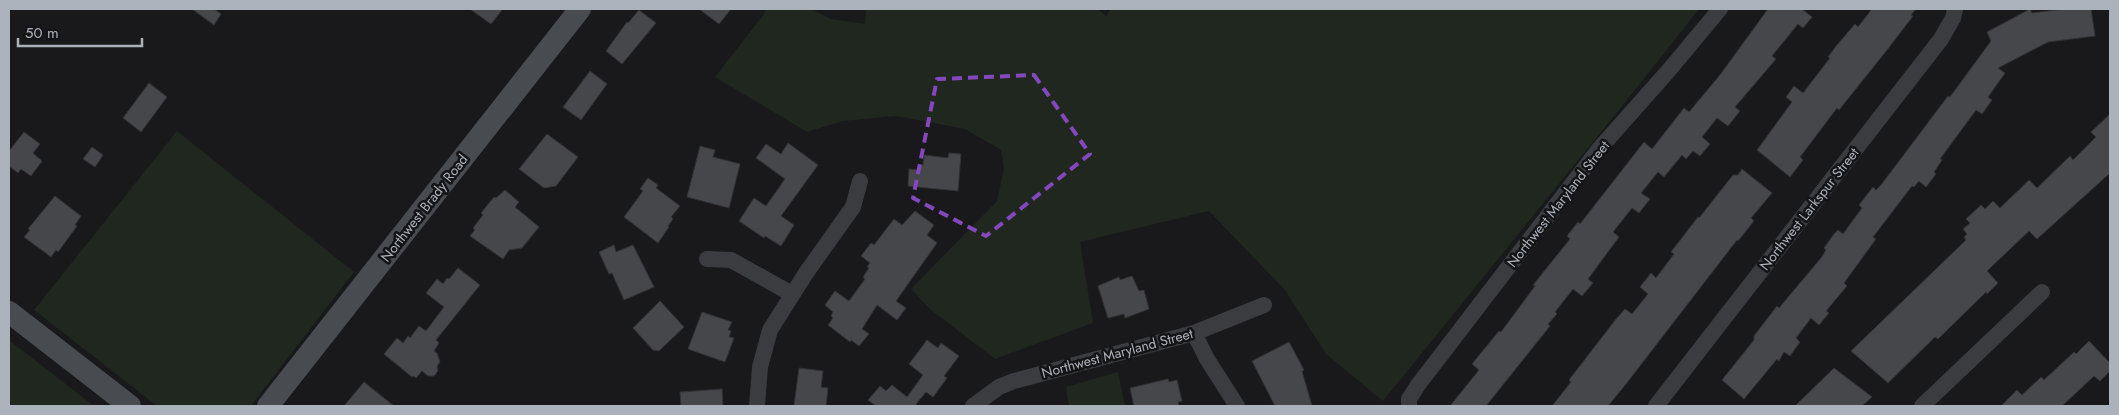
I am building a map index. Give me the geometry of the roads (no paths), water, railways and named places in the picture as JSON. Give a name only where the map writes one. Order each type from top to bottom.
[{"type":"main road","name":"Northwest Brady Road","points":[[268,406],[580,9]]},
{"type":"main road","points":[[9,312],[130,406]]},
{"type":"street","name":"Northwest Maryland Street","points":[[1409,406],[1409,399],[1418,385],[1599,149],[1720,9]]},
{"type":"street","name":"Northwest Larkspur Street","points":[[1656,406],[1941,39],[1953,18],[1955,9]]},
{"type":"street","points":[[758,406],[760,367],[770,330],[792,294],[853,207],[860,181]]},
{"type":"street","points":[[707,259],[730,260],[792,294]]},
{"type":"street","points":[[1922,406],[2042,292]]},
{"type":"street","name":"Northwest Maryland Street","points":[[973,406],[999,387],[1014,381],[1194,333],[1264,306]]},
{"type":"street","points":[[1194,333],[1207,360],[1237,406]]}]
